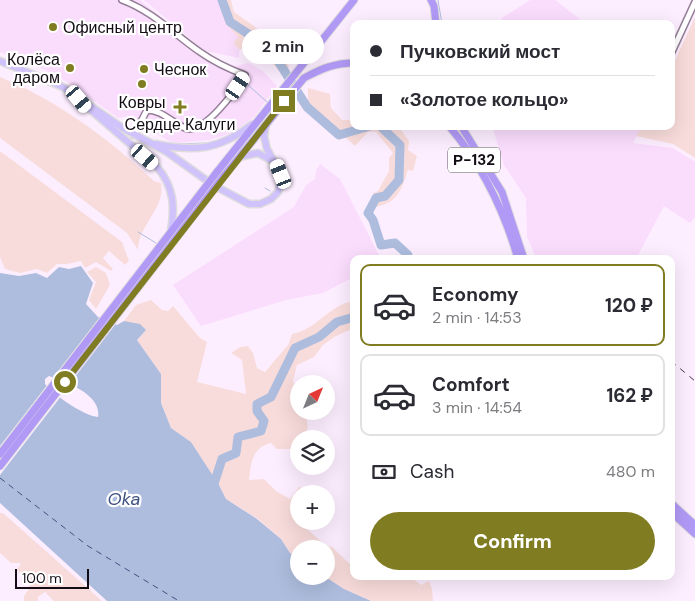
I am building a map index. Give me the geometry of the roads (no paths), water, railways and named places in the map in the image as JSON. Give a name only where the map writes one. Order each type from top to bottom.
[{"type":"highway","points":[[0,454],[157,257],[171,231],[187,217],[238,158],[263,121],[354,0]]},
{"type":"highway","points":[[431,0],[434,6],[436,20]]},
{"type":"highway","points":[[0,466],[187,217],[217,172],[304,78],[322,68],[340,63],[350,63]]},
{"type":"highway","name":"Р-132","points":[[452,130],[499,195],[517,255]]},
{"type":"highway","name":"Р-132","points":[[463,130],[499,195],[522,255]]},
{"type":"highway","points":[[675,507],[695,525]]},
{"type":"highway","points":[[675,516],[695,534]]},
{"type":"main road","points":[[0,61],[46,78],[134,135],[147,142],[167,152],[213,185],[249,204],[266,203],[278,192],[281,181],[276,163],[267,149],[263,121],[229,141],[204,148],[176,148],[147,142]]},
{"type":"main road","points":[[79,99],[90,111],[158,168],[170,186],[174,204],[171,231]]},
{"type":"main road","points":[[238,158],[258,153],[276,163]]},
{"type":"street","points":[[122,0],[144,10],[209,58],[246,75],[217,113],[196,129],[186,129],[155,110],[147,110],[134,135]]},
{"type":"street","points":[[675,45],[695,2]]},
{"type":"water","name":"Oka","points":[[81,266],[93,283],[86,304],[98,317],[117,325],[124,321],[140,324],[146,330],[137,340],[161,374],[161,403],[171,428],[191,442],[226,499],[257,519],[281,539],[290,553],[290,585],[335,585],[335,583],[371,601],[107,601],[0,503],[0,273],[19,276],[36,273],[47,278],[59,267],[69,269]],"holes":[[[49,376],[73,386],[95,402],[98,409],[98,417],[85,413],[55,394],[45,384],[45,379]]]},
{"type":"waterway","points":[[222,0],[230,22],[270,48],[307,107],[339,135],[356,130]]},
{"type":"waterway","points":[[438,0],[441,20]]},
{"type":"waterway","points":[[248,85],[267,102]]},
{"type":"waterway","points":[[242,128],[249,122]]},
{"type":"waterway","points":[[384,130],[400,145],[399,180],[385,196],[376,198],[368,213],[373,220],[381,245],[395,243],[408,255]]},
{"type":"waterway","points":[[176,144],[207,143]]},
{"type":"waterway","points":[[265,188],[270,191]]},
{"type":"waterway","points":[[138,232],[156,243]]},
{"type":"waterway","points":[[212,490],[222,459],[236,453],[238,437],[261,431],[264,421],[257,411],[257,404],[271,397],[295,348],[319,337],[337,322],[350,318]]},
{"type":"railway","points":[[675,364],[695,381]]},
{"type":"place","name":"Офисный центр","points":[[53,27]]},
{"type":"place","name":"Колёса даром","points":[[70,68]]},
{"type":"place","name":"Чеснок","points":[[144,69]]},
{"type":"place","name":"Ковры","points":[[142,84]]},
{"type":"place","name":"Сердце Калуги","points":[[180,107]]}]
